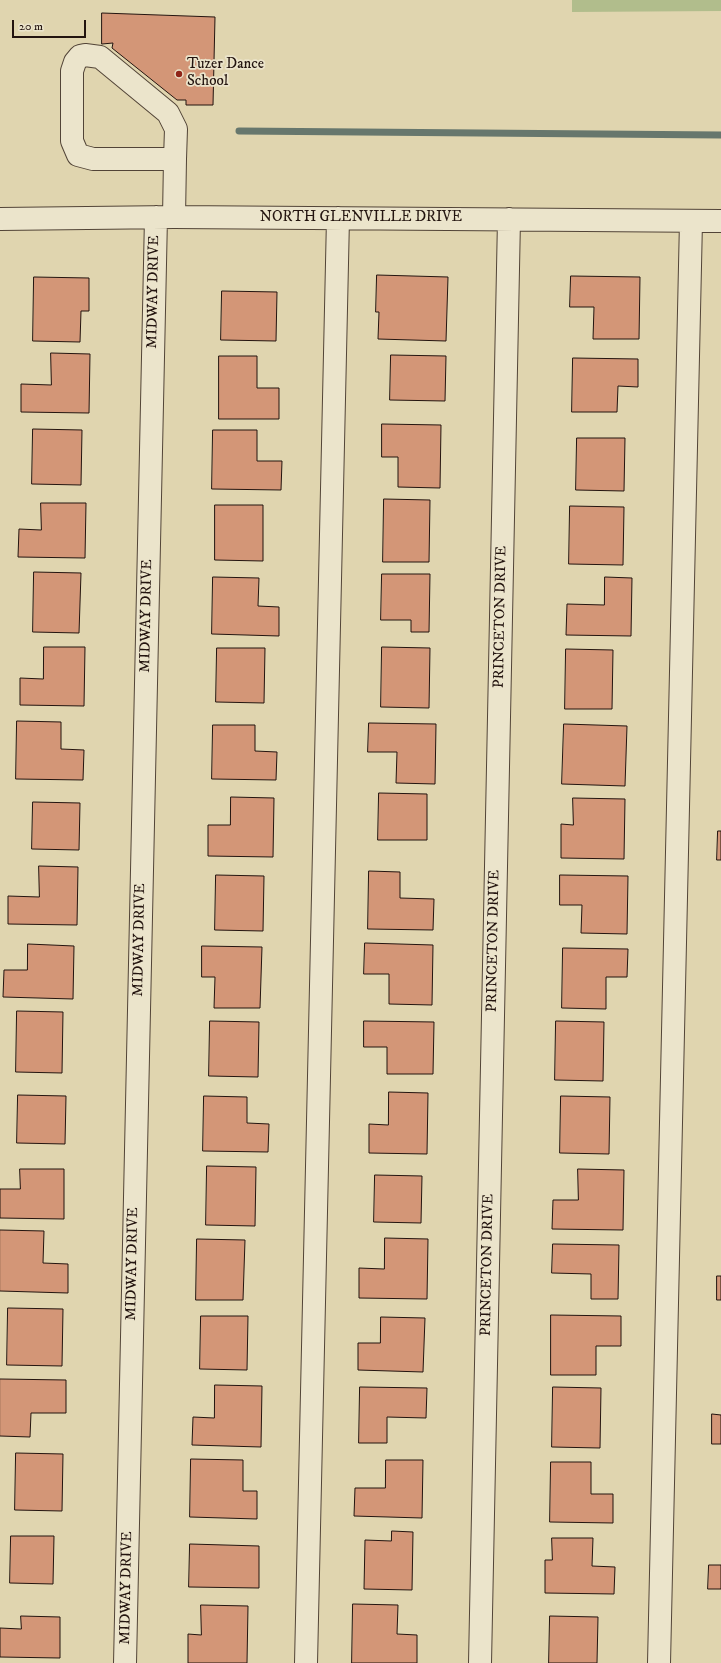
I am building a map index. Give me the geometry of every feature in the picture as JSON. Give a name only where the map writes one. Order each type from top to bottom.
[{"type":"street","name":"MIDWAY DRIVE","points":[[125,1663],[165,218],[175,159],[176,129],[168,112],[100,57],[86,55],[80,56],[75,62],[72,71],[72,141],[78,155],[93,159],[175,159]]},
{"type":"street","name":"NORTH GLENVILLE DRIVE","points":[[0,219],[338,218],[721,221]]},
{"type":"street","points":[[306,1663],[338,218]]},
{"type":"street","name":"PRINCETON DRIVE","points":[[480,1663],[509,219]]},
{"type":"street","points":[[659,1663],[691,221]]},
{"type":"green space","points":[[572,0],[721,0],[721,11],[572,12]]},
{"type":"building","name":"Tuzer Dance School","points":[[102,13],[215,17],[213,105],[186,105],[186,100],[177,100],[112,48],[113,43],[102,44]]},
{"type":"building","points":[[377,275],[448,277],[446,341],[378,339],[379,312],[376,312]]},
{"type":"building","points":[[571,276],[640,277],[639,339],[593,339],[594,307],[570,307]]},
{"type":"building","points":[[34,277],[89,278],[89,311],[81,311],[80,342],[33,341]]},
{"type":"building","points":[[222,291],[277,292],[276,341],[221,340]]},
{"type":"building","points":[[51,353],[90,354],[89,413],[21,412],[21,384],[51,385]]},
{"type":"building","points":[[391,355],[446,356],[445,401],[390,400]]},
{"type":"building","points":[[219,356],[257,356],[257,388],[279,388],[279,419],[219,419]]},
{"type":"building","points":[[573,358],[638,359],[638,387],[618,386],[617,412],[572,412]]},
{"type":"building","points":[[382,424],[441,425],[440,488],[398,487],[398,457],[382,457]]},
{"type":"building","points":[[33,429],[82,430],[81,485],[32,484]]},
{"type":"building","points":[[213,430],[257,430],[257,461],[282,461],[281,490],[212,489]]},
{"type":"building","points":[[577,438],[625,438],[624,491],[576,490]]},
{"type":"building","points":[[384,499],[430,500],[429,562],[383,562]]},
{"type":"building","points":[[41,503],[86,503],[85,558],[18,557],[19,529],[41,530]]},
{"type":"building","points":[[215,505],[263,505],[263,561],[215,560]]},
{"type":"building","points":[[570,506],[624,507],[623,565],[569,564]]},
{"type":"building","points":[[34,572],[81,573],[79,633],[33,632]]},
{"type":"building","points":[[382,574],[430,574],[429,632],[411,632],[411,620],[381,620]]},
{"type":"building","points":[[213,577],[259,578],[258,606],[279,607],[279,636],[212,634]]},
{"type":"building","points":[[605,577],[632,578],[631,636],[566,635],[567,604],[604,605]]},
{"type":"building","points":[[44,647],[85,647],[84,706],[20,705],[20,678],[43,679]]},
{"type":"building","points":[[382,647],[430,648],[429,708],[381,707]]},
{"type":"building","points":[[217,648],[265,648],[264,703],[216,702]]},
{"type":"building","points":[[566,649],[613,650],[612,709],[565,709]]},
{"type":"building","points":[[17,721],[61,722],[61,749],[84,750],[83,780],[16,779]]},
{"type":"building","points":[[369,723],[436,724],[435,784],[396,783],[397,752],[368,752]]},
{"type":"building","points":[[564,724],[627,726],[625,786],[562,784]]},
{"type":"building","points":[[213,725],[255,725],[255,751],[277,752],[276,780],[212,779]]},
{"type":"building","points":[[379,793],[427,794],[427,840],[378,840]]},
{"type":"building","points":[[231,797],[274,798],[273,857],[208,856],[208,825],[230,825]]},
{"type":"building","points":[[573,798],[625,799],[624,859],[561,858],[561,824],[573,825]]},
{"type":"building","points":[[33,802],[80,803],[79,850],[32,849]]},
{"type":"building","points":[[718,831],[721,831],[721,860],[717,860]]},
{"type":"building","points":[[39,866],[78,867],[77,925],[8,924],[8,896],[39,897]]},
{"type":"building","points":[[369,871],[400,872],[400,898],[434,899],[433,930],[368,929]]},
{"type":"building","points":[[216,875],[264,876],[263,931],[215,930]]},
{"type":"building","points":[[560,875],[628,876],[627,934],[581,933],[582,905],[560,905]]},
{"type":"building","points":[[365,943],[433,945],[432,1005],[389,1004],[389,974],[364,974]]},
{"type":"building","points":[[28,944],[74,946],[73,999],[3,997],[4,970],[27,970]]},
{"type":"building","points":[[202,946],[262,947],[260,1008],[214,1008],[215,977],[202,977]]},
{"type":"building","points":[[563,948],[628,949],[627,977],[606,977],[606,1009],[562,1008]]},
{"type":"building","points":[[17,1011],[63,1012],[62,1073],[16,1072]]},
{"type":"building","points":[[210,1021],[259,1022],[258,1077],[209,1076]]},
{"type":"building","points":[[364,1021],[434,1022],[433,1074],[387,1074],[387,1047],[364,1047]]},
{"type":"building","points":[[556,1021],[604,1022],[603,1081],[555,1080]]},
{"type":"building","points":[[389,1092],[428,1093],[427,1154],[369,1153],[369,1124],[388,1125]]},
{"type":"building","points":[[18,1095],[66,1096],[65,1144],[17,1143]]},
{"type":"building","points":[[204,1096],[247,1097],[247,1123],[269,1124],[268,1152],[203,1151]]},
{"type":"building","points":[[561,1096],[610,1097],[609,1154],[560,1153]]},
{"type":"building","points":[[207,1166],[256,1167],[255,1226],[206,1225]]},
{"type":"building","points":[[20,1169],[64,1169],[64,1219],[0,1218],[0,1189],[20,1189]]},
{"type":"building","points":[[578,1169],[624,1170],[623,1230],[552,1229],[553,1200],[578,1200]]},
{"type":"building","points":[[375,1175],[422,1176],[421,1223],[374,1222]]},
{"type":"building","points":[[0,1230],[44,1231],[43,1263],[68,1264],[68,1293],[0,1291]]},
{"type":"building","points":[[385,1238],[428,1239],[427,1299],[359,1298],[359,1268],[384,1269]]},
{"type":"building","points":[[197,1239],[245,1240],[243,1300],[196,1300]]},
{"type":"building","points":[[553,1244],[619,1245],[618,1299],[591,1299],[591,1274],[552,1273]]},
{"type":"building","points":[[717,1276],[721,1276],[721,1300],[717,1300]]},
{"type":"building","points":[[8,1308],[63,1309],[62,1366],[7,1365]]},
{"type":"building","points":[[551,1315],[621,1316],[621,1346],[596,1346],[596,1375],[551,1375]]},
{"type":"building","points":[[201,1316],[248,1316],[247,1370],[200,1369]]},
{"type":"building","points":[[381,1317],[425,1318],[423,1372],[358,1370],[358,1343],[380,1343]]},
{"type":"building","points":[[0,1379],[66,1380],[66,1413],[31,1413],[30,1437],[0,1436]]},
{"type":"building","points":[[215,1385],[262,1386],[261,1447],[192,1445],[193,1417],[214,1418]]},
{"type":"building","points":[[360,1387],[427,1388],[426,1418],[387,1417],[387,1443],[359,1443]]},
{"type":"building","points":[[553,1387],[601,1388],[600,1448],[552,1447]]},
{"type":"building","points":[[712,1414],[721,1415],[721,1444],[712,1444]]},
{"type":"building","points":[[16,1453],[63,1454],[62,1511],[15,1510]]},
{"type":"building","points":[[191,1459],[243,1460],[243,1491],[257,1491],[257,1519],[190,1517]]},
{"type":"building","points":[[386,1460],[423,1460],[422,1518],[354,1516],[355,1488],[385,1488]]},
{"type":"building","points":[[551,1462],[591,1462],[591,1494],[613,1494],[613,1523],[550,1522]]},
{"type":"building","points":[[392,1531],[413,1532],[412,1590],[364,1589],[365,1540],[391,1541]]},
{"type":"building","points":[[11,1536],[54,1536],[53,1584],[10,1583]]},
{"type":"building","points":[[552,1538],[593,1538],[592,1566],[615,1567],[614,1594],[545,1593],[545,1560],[552,1560]]},
{"type":"building","points":[[190,1544],[259,1546],[259,1588],[189,1587]]},
{"type":"building","points":[[709,1565],[721,1565],[721,1589],[708,1589]]},
{"type":"building","points":[[353,1604],[398,1605],[397,1634],[417,1635],[417,1663],[352,1663]]},
{"type":"building","points":[[201,1605],[248,1606],[247,1663],[188,1663],[188,1634],[201,1635]]},
{"type":"building","points":[[21,1616],[60,1617],[60,1658],[0,1657],[0,1628],[21,1629]]},
{"type":"building","points":[[550,1616],[598,1617],[597,1663],[549,1663]]},
{"type":"waterway","points":[[239,131],[721,135]]},
{"type":"place","name":"Tuzer Dance School","points":[[179,74]]}]
